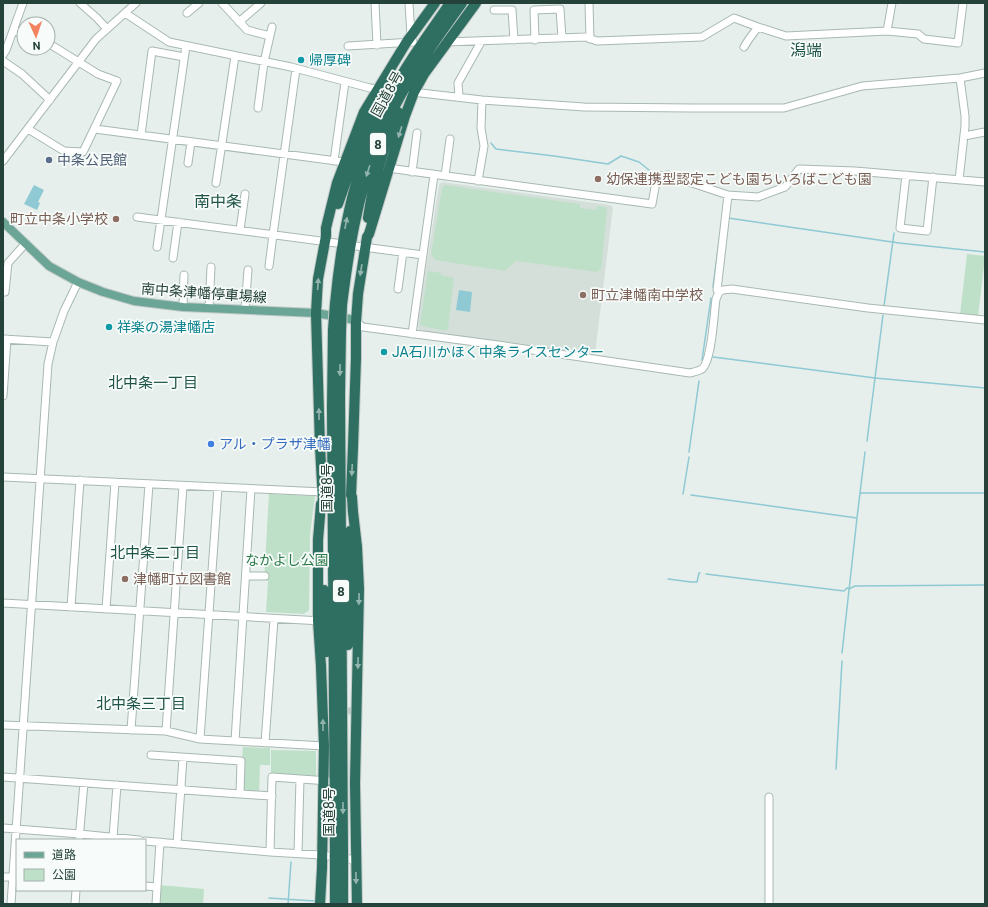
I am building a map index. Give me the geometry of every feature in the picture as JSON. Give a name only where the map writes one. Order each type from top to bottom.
[{"type":"highway","points":[[320,904],[326,780],[324,746],[328,712],[321,666],[318,540],[323,497],[324,447],[316,313],[318,279],[326,228],[337,183],[364,112],[381,89],[435,3]]},
{"type":"highway","name":"8","points":[[325,239],[330,230],[341,193],[364,130],[410,53],[446,3]]},
{"type":"highway","name":"国道8号","points":[[339,304],[338,271],[348,214],[355,184],[373,131],[391,92],[450,3]]},
{"type":"highway","name":"国道8号","points":[[343,904],[339,878],[339,851],[328,712],[332,407],[339,304],[350,243],[363,186],[386,122],[404,89],[462,3]]},
{"type":"highway","points":[[357,904],[356,862],[347,758],[347,676],[350,614],[351,495],[349,447],[356,358],[356,322],[362,243],[369,234],[388,168],[413,92],[444,42],[476,3]]},
{"type":"highway","name":"8","points":[[362,243],[366,233],[370,203],[392,126],[413,82],[430,56],[431,47]]},
{"type":"highway","name":"国道8号","points":[[337,330],[349,782],[339,851]]},
{"type":"highway","points":[[349,782],[354,711],[355,623],[359,566],[351,495]]},
{"type":"highway","name":"8","points":[[323,497],[325,538],[324,593],[330,692],[328,712]]},
{"type":"highway","name":"8","points":[[331,904],[331,898],[339,878]]},
{"type":"highway","name":"8","points":[[339,878],[348,904]]},
{"type":"highway","name":"国道8号","points":[[335,904],[339,878]]},
{"type":"main road","name":"南中条津幡停車場線","points":[[3,222],[49,266],[78,282],[103,292],[134,301],[183,307],[316,313],[350,319],[356,322]]},
{"type":"street","points":[[80,3],[107,29]]},
{"type":"street","points":[[3,161],[96,39],[136,3]]},
{"type":"street","points":[[187,13],[199,3]]},
{"type":"street","points":[[239,22],[261,3]]},
{"type":"street","points":[[375,3],[377,45]]},
{"type":"street","points":[[348,46],[377,45],[410,41],[409,3]]},
{"type":"street","points":[[589,3],[590,39]]},
{"type":"street","points":[[887,31],[892,3]]},
{"type":"street","points":[[444,42],[481,42],[562,38],[586,38],[597,41],[702,37],[734,18],[786,36],[887,31],[918,34],[924,39],[958,43],[963,3]]},
{"type":"street","points":[[3,55],[14,30],[21,4]]},
{"type":"street","points":[[226,4],[247,30],[270,36]]},
{"type":"street","points":[[535,40],[534,10],[560,9],[562,38]]},
{"type":"street","points":[[494,10],[512,10],[514,40]]},
{"type":"street","points":[[126,13],[169,42],[296,69],[370,88],[381,89]]},
{"type":"street","points":[[258,108],[264,62],[272,27]]},
{"type":"street","points":[[744,47],[758,27]]},
{"type":"street","points":[[459,97],[458,83],[481,42]]},
{"type":"street","points":[[157,247],[186,46]]},
{"type":"street","points":[[28,129],[64,150],[83,152],[117,81],[98,74],[56,49]]},
{"type":"street","points":[[141,135],[152,50],[184,57]]},
{"type":"street","points":[[216,183],[235,56]]},
{"type":"street","points":[[3,62],[22,74],[50,100]]},
{"type":"street","points":[[269,266],[296,69]]},
{"type":"street","points":[[413,92],[482,100],[584,107],[784,108],[862,86],[960,78],[985,73]]},
{"type":"street","points":[[959,180],[965,116],[960,78]]},
{"type":"street","points":[[334,161],[346,82]]},
{"type":"street","points":[[478,181],[484,146],[481,128],[482,100]]},
{"type":"street","points":[[95,128],[344,162]]},
{"type":"street","points":[[964,136],[985,132]]},
{"type":"street","points":[[412,172],[417,133]]},
{"type":"street","points":[[445,176],[450,139]]},
{"type":"street","points":[[188,163],[191,142]]},
{"type":"street","points":[[388,168],[652,204],[656,182],[661,176],[668,175],[728,195],[758,197],[785,187],[799,169],[854,171],[985,182]]},
{"type":"street","points":[[412,334],[434,175]]},
{"type":"street","points":[[906,175],[900,228],[927,231],[933,177]]},
{"type":"street","points":[[240,230],[245,194]]},
{"type":"street","points":[[356,322],[363,327],[690,373],[701,370],[706,364],[710,353],[716,299],[719,292],[717,290],[728,195]]},
{"type":"street","points":[[137,217],[273,235],[325,239],[336,243]]},
{"type":"street","points":[[173,258],[178,222]]},
{"type":"street","points":[[3,292],[5,292],[5,275],[8,263],[26,243]]},
{"type":"street","points":[[362,243],[422,255]]},
{"type":"street","points":[[398,289],[403,252]]},
{"type":"street","points":[[209,308],[211,267]]},
{"type":"street","points":[[245,309],[248,270]]},
{"type":"street","points":[[183,307],[184,275]]},
{"type":"street","points":[[11,904],[15,877],[19,778],[48,364],[53,342],[64,311],[78,282]]},
{"type":"street","points":[[719,292],[732,289],[868,308],[985,320]]},
{"type":"street","points":[[3,396],[5,339],[53,342]]},
{"type":"street","points":[[3,477],[251,489],[323,497]]},
{"type":"street","points":[[71,607],[80,480]]},
{"type":"street","points":[[106,609],[115,482]]},
{"type":"street","points":[[132,730],[149,484]]},
{"type":"street","points":[[166,731],[183,486]]},
{"type":"street","points":[[200,738],[218,487]]},
{"type":"street","points":[[235,741],[251,489]]},
{"type":"street","points":[[246,576],[265,576]]},
{"type":"street","points":[[3,604],[320,621]]},
{"type":"street","points":[[265,743],[274,619]]},
{"type":"street","points":[[3,724],[166,731],[200,738],[324,746]]},
{"type":"street","points":[[150,755],[242,761],[240,794]]},
{"type":"street","points":[[177,844],[183,758]]},
{"type":"street","points":[[3,777],[272,796]]},
{"type":"street","points":[[270,852],[272,777],[326,780]]},
{"type":"street","points":[[298,853],[300,779]]},
{"type":"street","points":[[80,837],[84,783]]},
{"type":"street","points":[[113,838],[117,785]]},
{"type":"street","points":[[769,797],[769,904]]},
{"type":"street","points":[[3,828],[16,828],[80,837],[126,839]]},
{"type":"street","points":[[146,841],[322,855],[350,859],[356,862]]},
{"type":"street","points":[[156,904],[160,842]]},
{"type":"street","points":[[3,876],[15,877]]},
{"type":"street","points":[[146,886],[157,887]]},
{"type":"street","points":[[75,904],[76,891]]},
{"type":"shaded area","points":[[442,182],[610,205],[613,207],[595,354],[592,356],[419,330],[417,326],[439,185]]},
{"type":"green space","points":[[445,185],[580,204],[580,208],[596,210],[597,206],[606,207],[607,211],[601,269],[597,272],[516,261],[505,271],[435,260],[431,254],[442,188]]},
{"type":"green space","points":[[967,254],[985,256],[978,317],[960,315]]},
{"type":"green space","points":[[428,271],[441,273],[441,275],[454,278],[448,329],[446,331],[420,325]]},
{"type":"green space","name":"なかよし公園","points":[[269,494],[315,496],[310,534],[309,610],[304,614],[266,612],[268,581],[264,580]]},
{"type":"green space","points":[[243,747],[270,748],[270,765],[260,765],[259,793],[246,792],[243,789],[245,759],[242,759]]},
{"type":"green space","points":[[271,750],[316,751],[316,776],[271,775]]},
{"type":"green space","points":[[159,885],[204,889],[203,904],[158,904]]},
{"type":"water","points":[[34,185],[44,190],[38,202],[40,203],[37,210],[24,204]]},
{"type":"water","points":[[459,290],[472,292],[470,312],[456,310]]},
{"type":"waterway","points":[[491,143],[496,149],[608,164],[621,156],[639,162],[654,174]]},
{"type":"waterway","points":[[728,218],[899,243],[985,252]]},
{"type":"waterway","points":[[884,306],[894,233]]},
{"type":"waterway","points":[[713,287],[720,234]]},
{"type":"waterway","points":[[702,360],[711,298]]},
{"type":"waterway","points":[[867,441],[883,315]]},
{"type":"waterway","points":[[713,357],[875,378],[985,388]]},
{"type":"waterway","points":[[689,452],[699,381]]},
{"type":"waterway","points":[[842,653],[865,452]]},
{"type":"waterway","points":[[683,494],[689,457]]},
{"type":"waterway","points":[[860,493],[985,493]]},
{"type":"waterway","points":[[691,495],[857,518]]},
{"type":"waterway","points":[[668,579],[697,582],[700,573]]},
{"type":"waterway","points":[[706,574],[844,591],[847,588],[849,589],[855,586],[985,585]]},
{"type":"waterway","points":[[836,769],[842,661]]},
{"type":"waterway","points":[[288,904],[291,862]]},
{"type":"waterway","points":[[269,898],[315,901]]},
{"type":"tunnel","points":[[327,710],[351,711]]},
{"type":"place","name":"帰厚碑","points":[[301,60]]},
{"type":"place","name":"中条公民館","points":[[49,160]]},
{"type":"place","name":"幼保連携型認定こども園ちいろばこども園","points":[[598,179]]},
{"type":"place","name":"町立中条小学校","points":[[116,219]]},
{"type":"place","name":"町立津幡南中学校","points":[[583,295]]},
{"type":"place","name":"祥楽の湯津幡店","points":[[109,327]]},
{"type":"place","name":"JA石川かほく中条ライスセンター","points":[[384,352]]},
{"type":"place","name":"アル・プラザ津幡","points":[[211,444]]},
{"type":"place","name":"津幡町立図書館","points":[[125,579]]},
{"type":"district","name":"潟端","points":[[806,50]]},
{"type":"district","name":"南中条","points":[[218,201]]},
{"type":"district","name":"北中条一丁目","points":[[153,383]]},
{"type":"district","name":"北中条二丁目","points":[[155,553]]},
{"type":"district","name":"北中条三丁目","points":[[141,704]]}]
